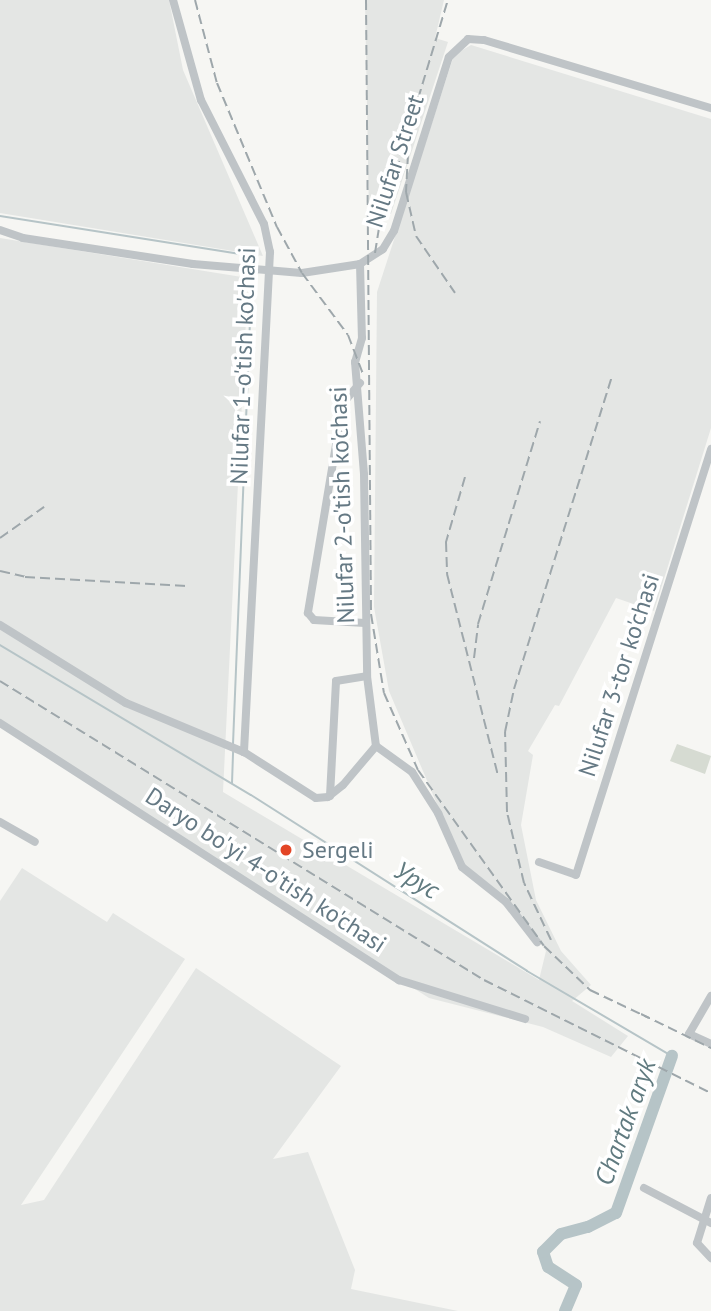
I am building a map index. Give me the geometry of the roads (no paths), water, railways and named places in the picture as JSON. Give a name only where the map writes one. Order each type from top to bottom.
[{"type":"street","name":"Nilufar 1-o'tish ko'chasi","points":[[173,0],[201,100],[264,224],[270,270],[244,752]]},
{"type":"street","name":"Nilufar Street","points":[[0,230],[74,246],[270,270],[317,273],[360,264],[383,249],[394,231],[449,57],[465,40],[484,40],[711,108]]},
{"type":"street","name":"Nilufar 2-o'tish ko'chasi","points":[[360,264],[362,338],[355,362],[359,383],[367,676],[376,746]]},
{"type":"street","points":[[359,383],[343,403],[308,613],[314,620],[365,623]]},
{"type":"street","name":"Nilufar 3-tor ko'chasi","points":[[539,862],[576,875],[710,454]]},
{"type":"street","points":[[0,625],[126,703],[244,752],[316,799],[330,796],[376,746],[412,772],[438,813],[462,867],[506,902],[537,942]]},
{"type":"street","points":[[330,796],[336,681],[367,676]]},
{"type":"street","name":"Daryo bo'yi 4-o'tish ko'chasi","points":[[0,723],[400,980],[525,1019]]},
{"type":"street","points":[[0,822],[35,842]]},
{"type":"street","points":[[711,996],[689,1034],[711,1044]]},
{"type":"street","points":[[644,1188],[711,1223]]},
{"type":"street","points":[[711,1198],[702,1219],[697,1243],[711,1258]]},
{"type":"waterway","points":[[0,216],[253,256],[252,265]]},
{"type":"waterway","points":[[233,744],[252,271]]},
{"type":"waterway","name":"Урус","points":[[0,645],[251,795],[527,971],[672,1056],[675,1052]]},
{"type":"waterway","points":[[232,783],[233,750]]},
{"type":"waterway","name":"Chartak aryk","points":[[565,1311],[576,1285],[548,1267],[543,1252],[561,1234],[588,1227],[616,1213],[672,1056]]},
{"type":"railway","points":[[195,0],[217,83],[277,227],[302,273],[348,335],[363,374]]},
{"type":"railway","points":[[366,0],[371,614],[384,693],[418,770],[544,946],[590,990],[649,1018]]},
{"type":"railway","points":[[375,253],[379,228],[448,0]]},
{"type":"railway","points":[[408,154],[406,192],[416,236],[455,293]]},
{"type":"railway","points":[[551,940],[524,883],[507,812],[505,732],[514,689],[611,379]]},
{"type":"railway","points":[[474,658],[478,624],[540,421]]},
{"type":"railway","points":[[465,477],[446,542],[447,574],[498,775]]},
{"type":"railway","points":[[0,538],[44,507]]},
{"type":"railway","points":[[0,571],[25,577],[187,586]]},
{"type":"railway","points":[[0,681],[484,980],[711,1093]]},
{"type":"railway","points":[[641,1014],[711,1048]]},
{"type":"place","name":"Sergeli","points":[[286,850]]}]
